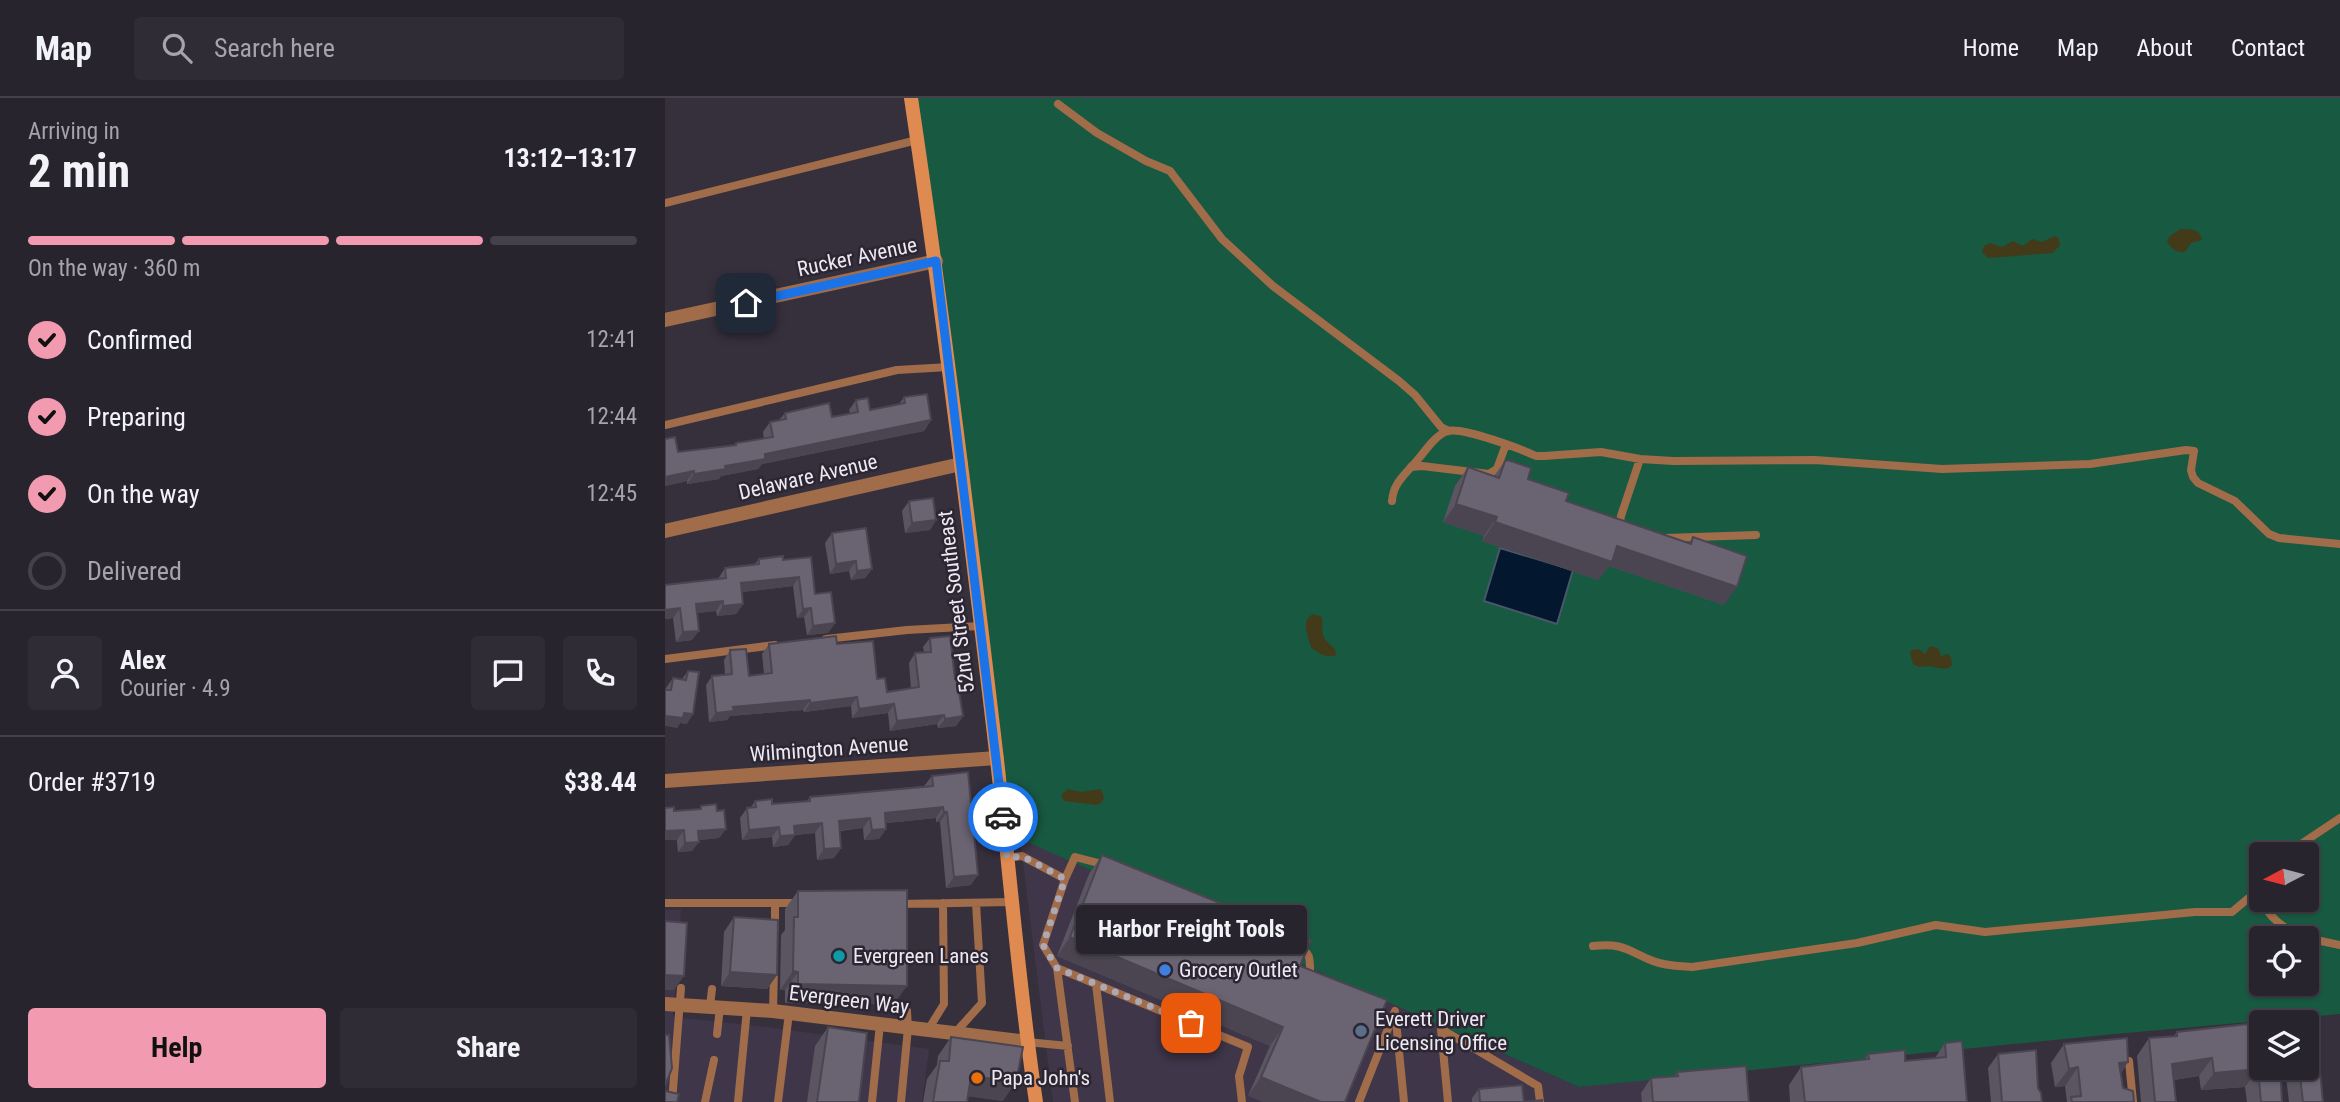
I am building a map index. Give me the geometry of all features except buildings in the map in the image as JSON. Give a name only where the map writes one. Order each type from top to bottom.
[{"type":"street","name":"52nd Street Southeast","points":[[913,100],[961,464],[1036,1102]]},
{"type":"street","name":"Rucker Avenue","points":[[665,320],[936,261]]},
{"type":"street","name":"Delaware Avenue","points":[[665,531],[961,464]]},
{"type":"street","name":"Wilmington Avenue","points":[[665,781],[997,758]]},
{"type":"street","name":"Evergreen Way","points":[[672,1004],[773,1011],[1027,1042]]},
{"type":"lane","points":[[1058,104],[1097,133],[1146,161],[1170,171],[1215,230],[1242,258],[1273,286],[1399,381],[1415,395],[1441,427],[1449,431],[1459,431],[1506,444],[1536,456],[1601,452],[1640,459],[1673,461],[1815,460],[1942,469],[2079,465],[2194,451],[2191,470],[2198,483],[2235,501],[2269,534],[2279,538],[2340,544]]},
{"type":"lane","points":[[665,203],[917,140]]},
{"type":"lane","points":[[665,425],[897,370],[949,367]]},
{"type":"lane","points":[[1392,501],[1392,493],[1399,480],[1439,436],[1449,431]]},
{"type":"lane","points":[[1411,467],[1489,474],[1497,469],[1506,444]]},
{"type":"lane","points":[[1634,536],[1622,528],[1620,522],[1640,459]]},
{"type":"lane","points":[[1655,539],[1756,535]]},
{"type":"lane","points":[[811,641],[907,630],[980,626]]},
{"type":"lane","points":[[665,659],[783,644]]},
{"type":"lane","points":[[2304,842],[2340,818]]},
{"type":"lane","points":[[1007,858],[1022,856],[1065,879]]},
{"type":"lane","points":[[1075,1102],[1057,968],[1043,945],[1073,859],[1078,857],[1118,869]]},
{"type":"lane","points":[[1594,946],[1620,945],[1653,961],[1670,966],[1692,967],[1857,943],[1935,925],[1985,932],[2195,912],[2232,912],[2249,898]]},
{"type":"lane","points":[[889,904],[1012,902]]},
{"type":"lane","points":[[665,903],[813,903]]},
{"type":"lane","points":[[775,903],[775,936]]},
{"type":"lane","points":[[928,1030],[944,1004],[943,903]]},
{"type":"lane","points":[[955,1034],[982,1003],[975,903]]},
{"type":"lane","points":[[2268,912],[2274,920],[2285,926]]},
{"type":"lane","points":[[1286,939],[1309,954],[1310,973]]},
{"type":"lane","points":[[2319,941],[2340,945]]},
{"type":"lane","points":[[773,1011],[774,961]]},
{"type":"lane","points":[[1057,968],[1248,1047],[1239,1076],[1242,1102]]},
{"type":"lane","points":[[1095,984],[1110,1102]]},
{"type":"lane","points":[[672,1102],[677,1036],[672,1004],[681,988]]},
{"type":"lane","points":[[712,989],[717,1034]]},
{"type":"lane","points":[[738,1102],[747,1009]]},
{"type":"lane","points":[[901,1102],[908,1028],[907,1011]]},
{"type":"lane","points":[[1359,1102],[1395,1011],[1404,1102]]},
{"type":"lane","points":[[778,1102],[789,1013]]},
{"type":"lane","points":[[872,1102],[880,1024]]},
{"type":"lane","points":[[1448,1102],[1441,1029],[1538,1086],[1540,1102]]},
{"type":"lane","points":[[665,1035],[677,1036]]},
{"type":"lane","points":[[1027,1042],[1068,1046]]},
{"type":"lane","points":[[705,1102],[714,1060]]},
{"type":"lane","points":[[2129,1061],[2133,1102]]},
{"type":"shaded area","points":[[1020,838],[1579,1087],[1660,1078],[1662,1102],[1053,1102]]},
{"type":"shaded area","points":[[665,910],[681,910],[673,1017],[929,1049],[922,1102],[665,1102]]},
{"type":"green space","points":[[911,98],[2340,98],[2340,1014],[2319,1016],[2319,1010],[2249,1010],[2249,1022],[1579,1087],[1005,832]]},
{"type":"sand","points":[[2181,229],[2197,232],[2202,240],[2191,243],[2185,252],[2176,251],[2167,240]]},
{"type":"sand","points":[[2058,237],[2060,245],[2053,253],[1988,258],[1982,252],[1984,246],[1990,243],[2002,247],[2013,241],[2023,246],[2032,239],[2042,242]]},
{"type":"sand","points":[[1313,614],[1322,617],[1323,635],[1335,649],[1336,655],[1323,655],[1311,647],[1306,625]]},
{"type":"sand","points":[[1930,646],[1938,648],[1941,656],[1948,654],[1952,665],[1949,668],[1919,667],[1913,664],[1910,653],[1912,650],[1919,649],[1925,654]]},
{"type":"sand","points":[[1068,789],[1081,792],[1101,789],[1104,798],[1097,805],[1064,801],[1061,795]]},
{"type":"water","points":[[1500,548],[1573,570],[1557,624],[1484,601]]},
{"type":"way so far","points":[[1003,817],[1007,858],[1022,856],[1065,879],[1043,945],[1057,968],[1191,1023]]},
{"type":"place","name":"Evergreen Lanes","points":[[839,956]]},
{"type":"place","name":"Grocery Outlet","points":[[1165,970]]},
{"type":"place","name":"Harbor Freight Tools","points":[[1191,1023]]},
{"type":"place","name":"Everett Driver Licensing Office","points":[[1361,1031]]},
{"type":"place","name":"Papa John's","points":[[977,1078]]},
{"type":"route","points":[[746,303],[936,261],[1003,817]]}]
